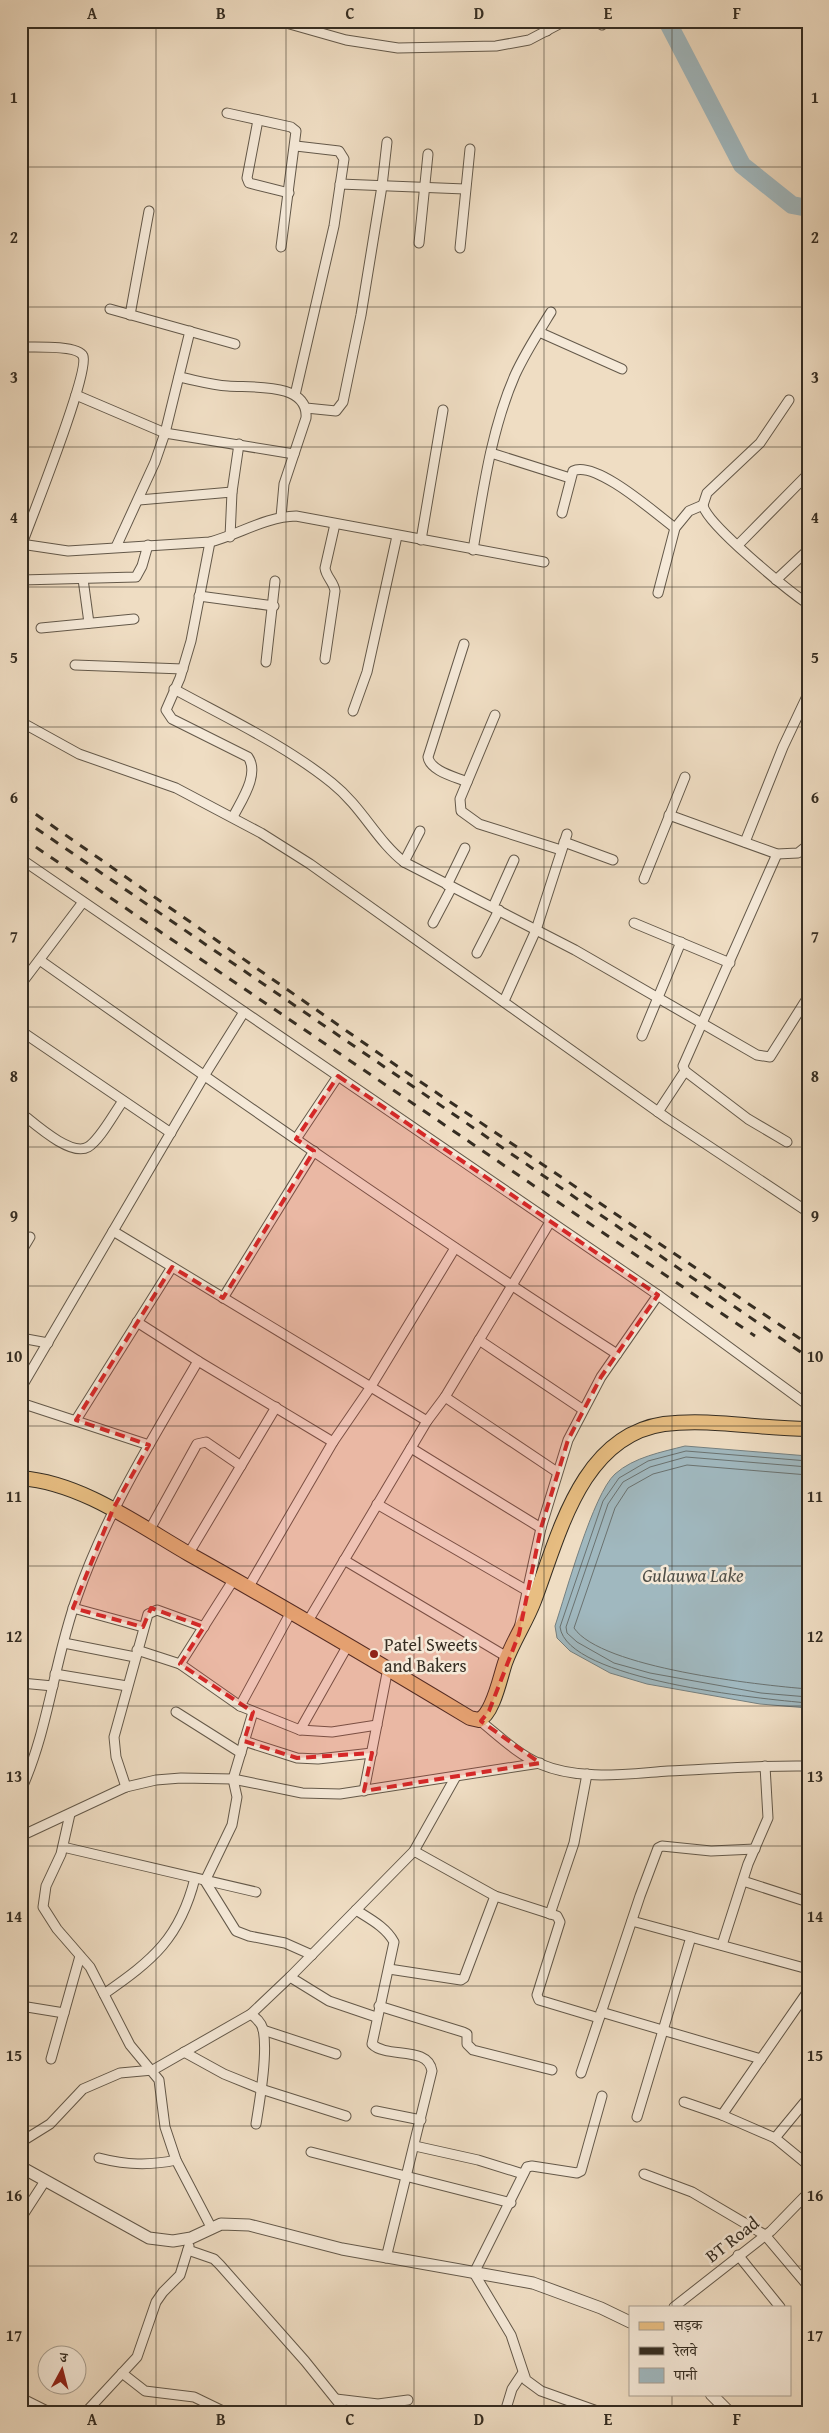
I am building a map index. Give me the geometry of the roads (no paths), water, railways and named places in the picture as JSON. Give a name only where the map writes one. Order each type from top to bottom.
[{"type":"main road","points":[[21,1478],[55,1484],[113,1510],[308,1621],[470,1718],[479,1720],[488,1711],[507,1657],[532,1604],[572,1500],[587,1474],[625,1437],[663,1424],[722,1423],[808,1429]]},
{"type":"street","points":[[279,21],[346,40],[398,48],[496,46],[529,40],[565,21]]},
{"type":"street","points":[[541,21],[547,31]]},
{"type":"street","points":[[227,114],[294,129],[297,135],[281,247]]},
{"type":"street","points":[[258,120],[247,178],[249,184],[289,193]]},
{"type":"street","points":[[306,408],[336,411],[343,402],[361,315],[382,186],[387,142]]},
{"type":"street","points":[[295,395],[334,226],[344,158],[343,154],[333,150],[296,146]]},
{"type":"street","points":[[460,248],[470,149]]},
{"type":"street","points":[[419,243],[428,154]]},
{"type":"street","points":[[340,184],[465,189]]},
{"type":"street","points":[[130,315],[149,211]]},
{"type":"street","points":[[110,309],[236,344]]},
{"type":"street","points":[[473,550],[491,453],[515,376],[551,312]]},
{"type":"street","points":[[116,547],[139,500],[164,433],[190,331]]},
{"type":"street","points":[[539,332],[622,369]]},
{"type":"street","points":[[21,347],[70,348],[84,356],[84,364],[76,395],[22,544],[68,551],[210,542],[230,537],[281,517],[296,516],[544,562]]},
{"type":"street","points":[[178,377],[226,386],[272,388],[295,395],[306,408],[306,418],[284,484],[281,517]]},
{"type":"street","points":[[76,395],[164,433],[294,454]]},
{"type":"street","points":[[789,400],[760,443],[707,493],[703,505],[707,513],[738,545],[776,580],[808,604]]},
{"type":"street","points":[[421,540],[442,410]]},
{"type":"street","points":[[230,537],[232,492],[239,444]]},
{"type":"street","points":[[491,453],[570,478]]},
{"type":"street","points":[[562,513],[572,471],[577,469],[598,474],[626,490],[675,528]]},
{"type":"street","points":[[738,545],[808,474]]},
{"type":"street","points":[[139,500],[232,492]]},
{"type":"street","points":[[658,593],[675,528],[689,511],[703,505]]},
{"type":"street","points":[[325,659],[335,591],[334,584],[326,574],[325,568],[335,524]]},
{"type":"street","points":[[353,711],[367,672],[397,536]]},
{"type":"street","points":[[210,542],[183,670],[166,705],[167,714],[248,757],[251,762],[249,784],[233,817]]},
{"type":"street","points":[[21,580],[83,580],[136,577],[142,566],[148,545]]},
{"type":"street","points":[[776,580],[808,550]]},
{"type":"street","points":[[83,580],[89,623]]},
{"type":"street","points":[[266,662],[274,606],[275,581]]},
{"type":"street","points":[[199,596],[274,606]]},
{"type":"street","points":[[41,628],[134,619]]},
{"type":"street","points":[[464,644],[428,756],[429,762],[433,767],[467,782]]},
{"type":"street","points":[[75,665],[183,670]]},
{"type":"street","points":[[174,689],[264,739],[332,783],[353,802],[388,847],[404,862],[536,930],[658,997],[757,1055],[770,1057],[808,996]]},
{"type":"street","points":[[745,842],[783,747],[808,694]]},
{"type":"street","points":[[495,715],[459,805],[466,817],[479,824],[564,842],[613,860]]},
{"type":"street","points":[[21,722],[79,754],[176,788],[233,817],[310,864],[658,1112],[808,1212]]},
{"type":"street","points":[[644,878],[685,777]]},
{"type":"street","points":[[669,815],[777,854],[798,852],[808,845]]},
{"type":"street","points":[[404,862],[420,831]]},
{"type":"street","points":[[504,1002],[536,930],[564,842]]},
{"type":"street","points":[[433,923],[465,848]]},
{"type":"street","points":[[658,1112],[685,1071],[684,1062],[703,1025],[777,854]]},
{"type":"street","points":[[477,954],[514,860]]},
{"type":"street","points":[[23,864],[83,902],[658,1295],[808,1405]]},
{"type":"street","points":[[21,984],[83,902]]},
{"type":"street","points":[[634,923],[730,963]]},
{"type":"street","points":[[642,1036],[681,942]]},
{"type":"street","points":[[40,961],[455,1248],[617,1354]]},
{"type":"street","points":[[21,1388],[204,1076],[244,1012]]},
{"type":"street","points":[[21,1031],[171,1133]]},
{"type":"street","points":[[685,1071],[748,1119],[786,1142]]},
{"type":"street","points":[[296,1139],[338,1076]]},
{"type":"street","points":[[21,1113],[60,1142],[72,1149],[80,1150],[94,1142],[123,1101]]},
{"type":"street","points":[[223,1298],[314,1151]]},
{"type":"street","points":[[308,1621],[427,1421],[444,1398],[550,1222]]},
{"type":"street","points":[[113,1231],[427,1421]]},
{"type":"street","points":[[21,1252],[30,1237]]},
{"type":"street","points":[[248,1588],[333,1442],[370,1388],[455,1248]]},
{"type":"street","points":[[76,1420],[172,1267]]},
{"type":"street","points":[[518,1634],[526,1590],[541,1528],[557,1472],[582,1409],[600,1377],[658,1295]]},
{"type":"street","points":[[137,1322],[333,1442]]},
{"type":"street","points":[[21,1338],[48,1343]]},
{"type":"street","points":[[479,1340],[582,1409]]},
{"type":"street","points":[[21,1790],[30,1771],[74,1608],[113,1510],[198,1361]]},
{"type":"street","points":[[444,1398],[557,1472]]},
{"type":"street","points":[[21,1404],[76,1420],[149,1445]]},
{"type":"street","points":[[189,1553],[276,1407]]},
{"type":"street","points":[[149,1530],[198,1444],[206,1442],[241,1466]]},
{"type":"street","points":[[411,1448],[541,1528]]},
{"type":"street","points":[[377,1504],[526,1590]]},
{"type":"street","points":[[344,1560],[507,1657]]},
{"type":"street","points":[[180,1664],[234,1579]]},
{"type":"street","points":[[74,1608],[143,1627]]},
{"type":"street","points":[[126,1786],[118,1766],[114,1737],[148,1614],[156,1610],[204,1627]]},
{"type":"street","points":[[240,1706],[291,1612]]},
{"type":"street","points":[[64,1643],[136,1653],[180,1664],[240,1706],[300,1730],[332,1732],[377,1725]]},
{"type":"street","points":[[300,1730],[348,1645]]},
{"type":"street","points":[[364,1791],[388,1668]]},
{"type":"street","points":[[55,1674],[127,1686]]},
{"type":"street","points":[[21,1683],[53,1686]]},
{"type":"street","points":[[176,1712],[241,1753]]},
{"type":"street","points":[[205,1881],[232,1825],[237,1797],[234,1779],[253,1712]]},
{"type":"street","points":[[479,1720],[518,1750],[540,1763],[555,1769],[586,1774],[766,1766],[808,1766]]},
{"type":"street","points":[[244,1741],[297,1758],[318,1759],[372,1753]]},
{"type":"street","points":[[21,1836],[126,1786],[181,1778],[234,1779],[318,1794],[340,1794],[456,1778],[540,1763]]},
{"type":"street","points":[[722,1945],[743,1881],[768,1818],[766,1766]]},
{"type":"street","points":[[550,1914],[574,1843],[586,1774]]},
{"type":"street","points":[[21,2142],[50,2124],[83,2090],[120,2073],[153,2070],[251,2014],[414,1851],[456,1778]]},
{"type":"street","points":[[70,1814],[63,1847],[46,1886],[43,1907],[56,1929],[90,1967],[130,2045],[153,2070],[159,2080],[165,2127],[176,2160],[211,2227]]},
{"type":"street","points":[[63,1847],[256,1892]]},
{"type":"street","points":[[581,2073],[632,1921],[660,1847],[711,1851],[755,1849]]},
{"type":"street","points":[[414,1851],[495,1896],[557,1916],[560,1922],[537,1995],[539,2000],[664,2031],[761,2059]]},
{"type":"street","points":[[104,1994],[146,1962],[168,1938],[182,1918],[195,1878]]},
{"type":"street","points":[[205,1881],[236,1931],[249,1936],[285,1942],[312,1955]]},
{"type":"street","points":[[743,1881],[808,1902]]},
{"type":"street","points":[[389,1969],[461,1980],[464,1978],[495,1896]]},
{"type":"street","points":[[356,1910],[390,1934],[394,1942],[394,1950],[376,2018],[372,2044],[376,2047],[423,2057],[431,2065],[432,2071],[408,2176],[386,2258]]},
{"type":"street","points":[[632,1921],[808,1969]]},
{"type":"street","points":[[637,2116],[691,1937]]},
{"type":"street","points":[[51,2058],[80,1956]]},
{"type":"street","points":[[290,1977],[329,2001],[376,2018]]},
{"type":"street","points":[[722,2115],[808,1991]]},
{"type":"street","points":[[21,2006],[64,2013]]},
{"type":"street","points":[[379,2006],[463,2032],[466,2034],[468,2044],[473,2050],[552,2070]]},
{"type":"street","points":[[251,2014],[257,2018],[263,2030],[261,2090],[256,2124]]},
{"type":"street","points":[[263,2030],[336,2054]]},
{"type":"street","points":[[184,2052],[224,2074],[261,2090],[346,2116]]},
{"type":"street","points":[[474,2273],[527,2168],[532,2166],[566,2172],[577,2173],[581,2171],[602,2096]]},
{"type":"street","points":[[775,2138],[808,2098]]},
{"type":"street","points":[[684,2102],[722,2115],[775,2138],[808,2165]]},
{"type":"street","points":[[376,2111],[421,2120]]},
{"type":"street","points":[[415,2146],[478,2160],[523,2174]]},
{"type":"street","points":[[312,2152],[510,2203]]},
{"type":"street","points":[[99,2158],[134,2165],[158,2164],[176,2160]]},
{"type":"street","points":[[21,2167],[149,2238],[173,2241],[191,2238],[211,2227],[234,2223],[249,2225],[386,2258],[533,2283],[601,2308],[629,2322]]},
{"type":"street","points":[[644,2174],[679,2185],[765,2235],[808,2286]]},
{"type":"street","points":[[21,2218],[45,2180]]},
{"type":"street","name":"BT Road","points":[[675,2306],[765,2235],[808,2193]]},
{"type":"street","points":[[86,2412],[137,2357],[156,2302],[180,2275],[191,2238]]},
{"type":"street","points":[[188,2250],[214,2259],[306,2361],[346,2412]]},
{"type":"street","points":[[738,2255],[779,2306]]},
{"type":"street","points":[[474,2273],[511,2335],[522,2374],[526,2380],[541,2391],[600,2412]]},
{"type":"street","points":[[122,2373],[145,2392],[194,2397],[225,2412]]},
{"type":"street","points":[[505,2412],[512,2389],[522,2374]]},
{"type":"street","points":[[712,2396],[721,2409]]},
{"type":"street","points":[[21,2398],[49,2412]]},
{"type":"street","points":[[336,2399],[378,2404],[408,2400]]},
{"type":"water","name":"Gulauwa Lake","points":[[685,1446],[808,1456],[808,1708],[760,1704],[647,1684],[610,1673],[570,1651],[557,1638],[555,1626],[573,1569],[589,1522],[607,1485],[615,1474],[639,1459]]},
{"type":"waterway","points":[[667,21],[742,165],[792,205],[808,208]]},
{"type":"railway","points":[[21,804],[397,1066],[808,1344]]},
{"type":"railway","points":[[21,818],[808,1357]]},
{"type":"railway","points":[[21,837],[755,1336]]},
{"type":"place","name":"Patel Sweets and Bakers","points":[[374,1654]]}]
